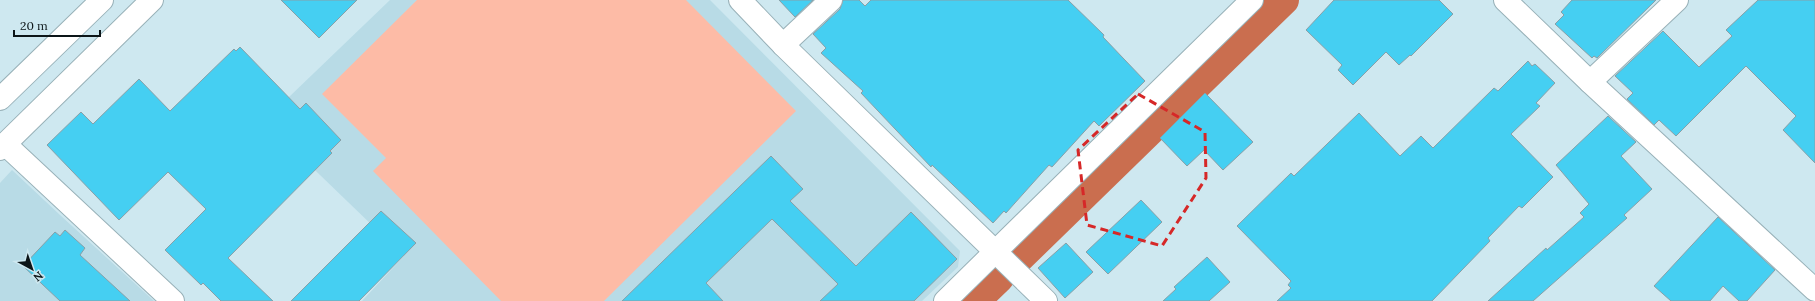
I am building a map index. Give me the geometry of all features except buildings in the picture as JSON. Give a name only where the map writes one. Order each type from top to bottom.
[{"type":"street","points":[[0,99],[102,0]]},
{"type":"street","points":[[152,0],[2,146],[173,301]]},
{"type":"street","points":[[740,0],[783,45],[1046,301]]},
{"type":"street","points":[[783,45],[831,0]]},
{"type":"street","points":[[945,301],[1252,0]]},
{"type":"street","points":[[1505,0],[1590,82],[1815,290]]},
{"type":"street","points":[[1590,82],[1677,0]]},
{"type":"highlighted area","points":[[1138,94],[1205,132],[1206,178],[1162,246],[1087,225],[1078,150]]},
{"type":"shaded area","points":[[390,0],[710,0],[960,251],[958,267],[922,301],[362,301],[404,256],[264,121]]},
{"type":"shaded area","points":[[417,0],[686,0],[796,111],[604,301],[501,301],[373,171],[386,158],[322,94]]},
{"type":"shaded area","points":[[12,170],[154,301],[0,301],[0,183]]},
{"type":"waterway","points":[[1019,258],[1284,0]]},
{"type":"waterway","points":[[975,301],[999,278]]}]
